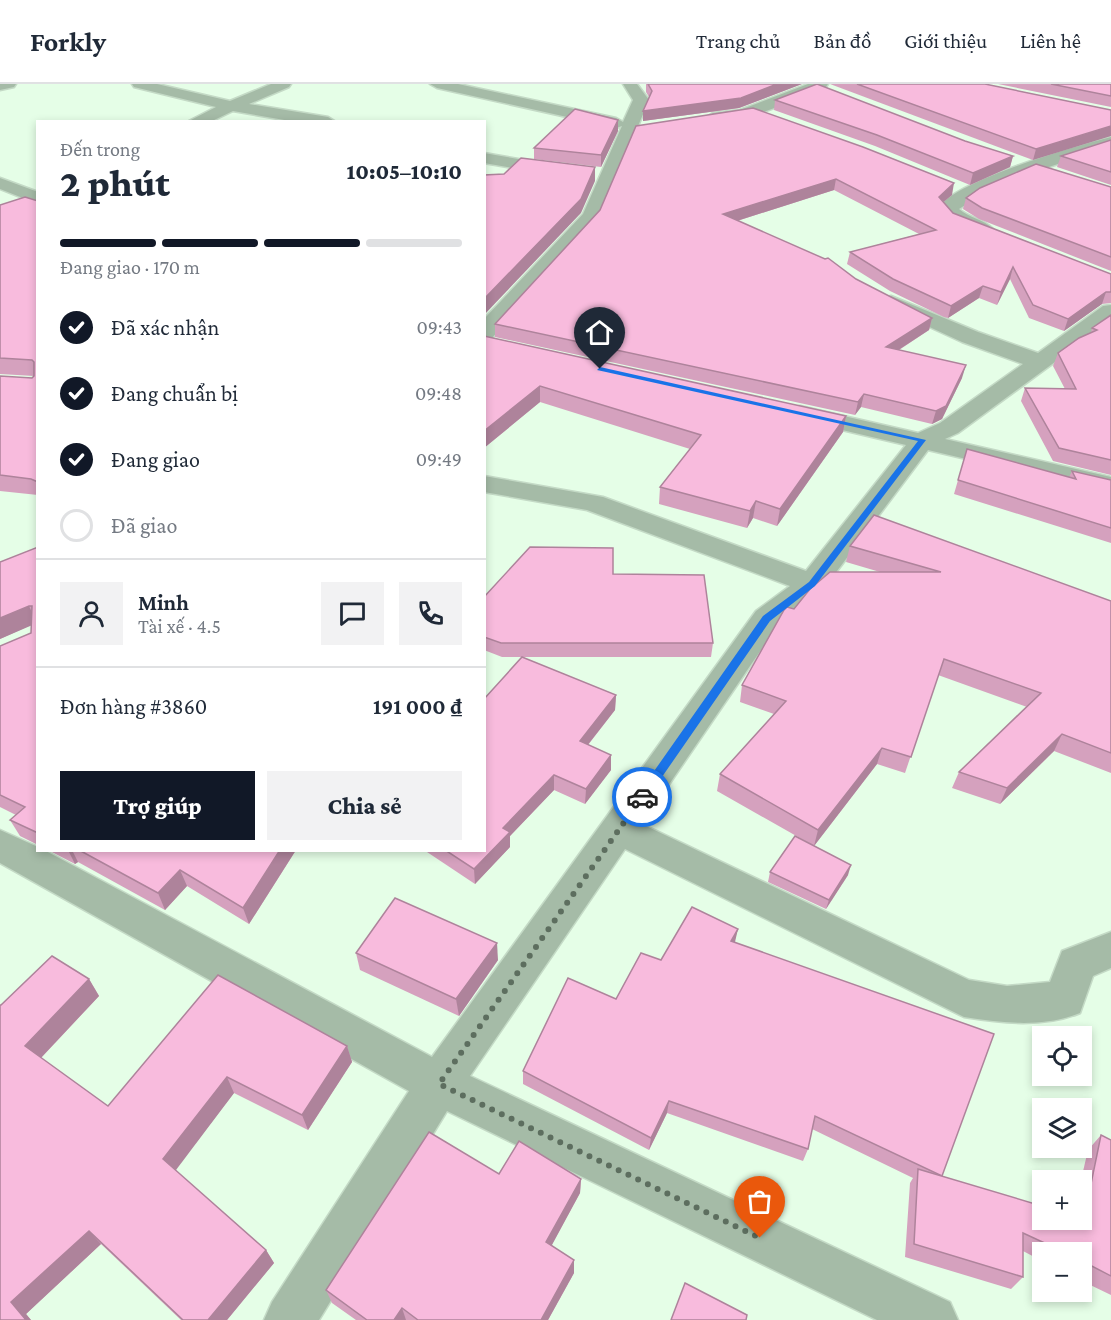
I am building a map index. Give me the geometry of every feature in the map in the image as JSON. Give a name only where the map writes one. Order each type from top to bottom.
[{"type":"street","points":[[0,86],[9,84]]},
{"type":"street","points":[[139,84],[230,106],[316,120]]},
{"type":"street","points":[[199,120],[284,84]]},
{"type":"street","points":[[437,84],[539,104],[628,128],[651,127]]},
{"type":"street","points":[[486,331],[591,216],[641,100],[630,84]]},
{"type":"street","points":[[697,120],[751,110],[817,85],[836,94]]},
{"type":"street","points":[[751,110],[774,117]]},
{"type":"street","points":[[1003,237],[971,225],[949,211],[947,208],[961,189],[1111,142]]},
{"type":"street","points":[[486,158],[582,174],[608,175]]},
{"type":"street","points":[[1009,160],[1063,178]]},
{"type":"street","points":[[0,183],[36,198]]},
{"type":"street","points":[[18,190],[36,185]]},
{"type":"street","points":[[9,210],[36,200]]},
{"type":"street","points":[[876,293],[917,315],[959,333],[1040,362]]},
{"type":"street","points":[[290,1320],[439,1084],[767,618],[812,584],[923,440],[949,428],[1111,311]]},
{"type":"street","points":[[773,407],[1111,485]]},
{"type":"street","points":[[486,484],[593,503],[812,584]]},
{"type":"street","points":[[619,830],[964,998],[1007,1005],[1065,1000],[1076,964],[1111,950]]},
{"type":"street","points":[[0,844],[439,1084],[932,1320]]},
{"type":"building","points":[[648,84],[777,84],[741,98],[643,111],[652,91]]},
{"type":"building","points":[[817,84],[965,141],[1013,156],[973,173],[877,135],[775,100]]},
{"type":"building","points":[[857,84],[985,84],[1111,110],[1111,126],[1036,149]]},
{"type":"building","points":[[1051,84],[1111,84],[1111,96]]},
{"type":"building","points":[[753,108],[863,147],[954,183],[939,197],[953,213],[1111,274],[1111,292],[1106,292],[1068,319],[1033,305],[1013,267],[1001,292],[983,286],[951,306],[893,279],[850,252],[936,230],[836,179],[723,214],[825,259],[828,258],[856,279],[932,318],[886,347],[966,365],[946,406],[936,411],[864,394],[858,402],[495,324],[600,210],[636,126]]},
{"type":"building","points":[[575,109],[618,120],[601,155],[534,148]]},
{"type":"building","points":[[1111,140],[1111,172],[1061,156]]},
{"type":"building","points":[[521,158],[595,167],[581,199],[486,297],[486,175],[504,174]]},
{"type":"building","points":[[1036,164],[1111,187],[1111,257],[982,208],[966,198],[980,188]]},
{"type":"building","points":[[25,197],[36,200],[36,481],[0,475],[0,376],[32,378],[34,362],[0,358],[0,205]]},
{"type":"building","points":[[1111,315],[1111,460],[1059,448],[1025,388],[1076,389],[1058,353],[1079,338],[1097,330],[1092,328]]},
{"type":"building","points":[[486,336],[846,416],[780,509],[756,501],[750,511],[660,487],[701,435],[540,386],[486,429]]},
{"type":"building","points":[[967,449],[1076,479],[1072,471],[1111,480],[1111,528],[958,480]]},
{"type":"building","points":[[874,515],[1111,601],[1111,753],[1062,734],[1007,788],[959,772],[1041,693],[944,659],[911,757],[882,748],[818,830],[720,774],[786,701],[742,685],[787,607],[794,609],[810,589],[830,572],[941,572],[850,546]]},
{"type":"building","points":[[530,547],[613,548],[613,574],[704,575],[713,643],[501,643],[486,638],[486,595]]},
{"type":"building","points":[[36,548],[36,832],[10,820],[25,807],[0,795],[0,646],[31,633],[32,606],[0,618],[0,562]]},
{"type":"building","points":[[522,657],[616,695],[580,741],[611,755],[586,789],[554,775],[503,828],[510,832],[474,869],[448,852],[486,852],[486,697]]},
{"type":"building","points":[[795,836],[851,865],[829,900],[770,872]]},
{"type":"building","points":[[83,852],[279,852],[243,908],[180,870],[158,893]]},
{"type":"building","points":[[395,898],[497,943],[456,999],[356,953]]},
{"type":"building","points":[[692,907],[738,929],[731,941],[994,1034],[942,1176],[815,1116],[808,1149],[669,1101],[651,1138],[523,1071],[568,978],[616,999],[641,953],[661,960]]},
{"type":"building","points":[[52,956],[89,979],[25,1046],[108,1106],[218,975],[347,1046],[302,1115],[227,1077],[163,1159],[266,1250],[208,1320],[183,1320],[89,1231],[11,1302],[26,1320],[0,1320],[0,1005]]},
{"type":"building","points":[[429,1132],[499,1174],[519,1141],[581,1179],[546,1242],[574,1260],[541,1320],[418,1320],[402,1308],[394,1320],[367,1320],[326,1290]]},
{"type":"building","points":[[1101,1135],[1111,1140],[1111,1276],[1092,1266],[1092,1242],[1042,1242],[1023,1233],[1023,1277],[914,1244],[918,1169],[1032,1203],[1032,1230],[1092,1230],[1092,1179]]},
{"type":"building","points":[[685,1283],[747,1315],[746,1320],[671,1320]]},
{"type":"way so far","points":[[642,797],[439,1084],[760,1238]]},
{"type":"route","points":[[600,369],[923,440],[812,584],[767,618],[642,797]]}]
